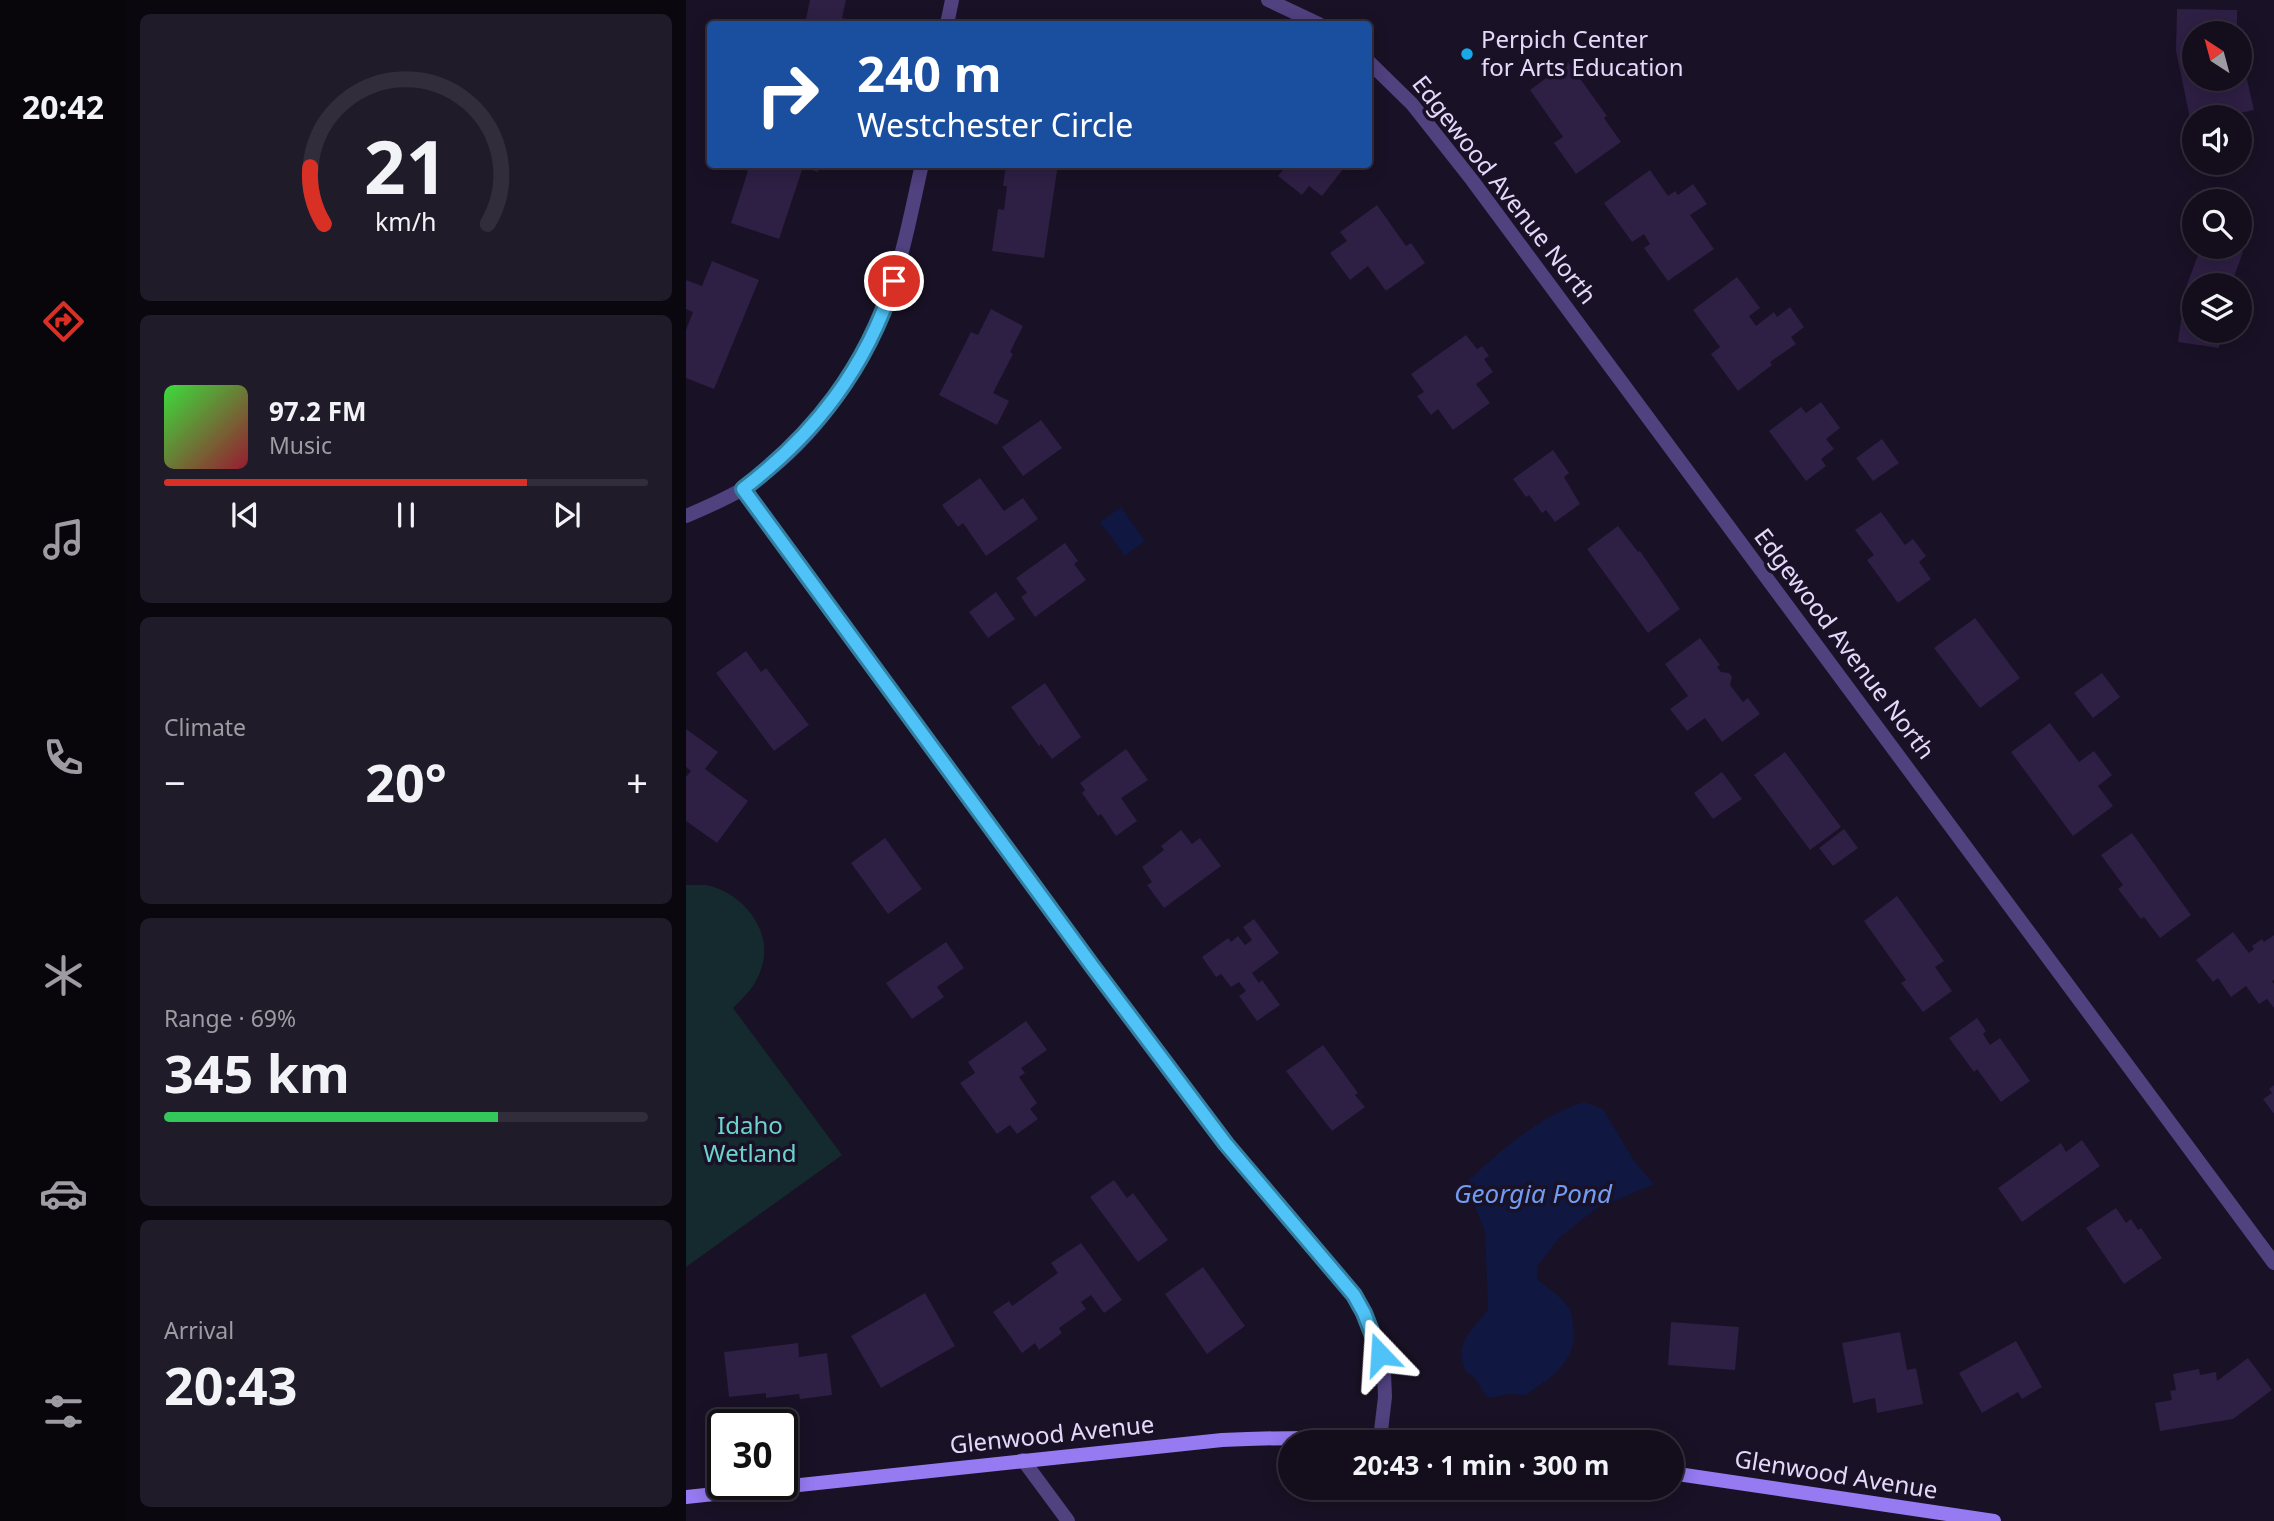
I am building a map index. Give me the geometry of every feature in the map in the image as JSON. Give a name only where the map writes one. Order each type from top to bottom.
[{"type":"street","points":[[948,21],[952,0]]},
{"type":"street","points":[[1268,0],[1314,21]]},
{"type":"street","name":"Edgewood Avenue North","points":[[1372,65],[1412,104],[1480,191],[2274,1263]]},
{"type":"street","points":[[686,516],[743,489],[796,445],[850,378],[889,296],[921,168]]},
{"type":"street","points":[[743,489],[1226,1144],[1354,1295],[1373,1332],[1382,1363],[1385,1397],[1381,1430]]},
{"type":"street","name":"Glenwood Avenue","points":[[686,1497],[1023,1460],[1222,1440],[1278,1437]]},
{"type":"street","points":[[1023,1460],[1068,1521]]},
{"type":"street","name":"Glenwood Avenue","points":[[1684,1475],[1994,1521]]},
{"type":"green space","name":"Idaho Wetland","points":[[686,885],[706,885],[732,896],[743,905],[752,915],[763,941],[764,955],[759,975],[750,990],[733,1008],[842,1155],[686,1267]]},
{"type":"water","points":[[1121,507],[1145,541],[1125,556],[1100,522]]},
{"type":"water","name":"Georgia Pond","points":[[1584,1102],[1603,1109],[1635,1162],[1654,1184],[1596,1209],[1559,1238],[1537,1267],[1537,1279],[1554,1292],[1571,1312],[1574,1336],[1568,1357],[1554,1374],[1526,1395],[1510,1394],[1489,1398],[1474,1377],[1466,1372],[1462,1353],[1466,1338],[1488,1309],[1485,1232],[1476,1209],[1464,1192],[1466,1183],[1506,1147],[1536,1125]]},
{"type":"building","points":[[810,0],[846,0],[842,18],[851,21],[806,21]]},
{"type":"building","points":[[2177,9],[2237,10],[2237,21],[2182,21],[2182,80],[2176,51]]},
{"type":"building","points":[[1568,62],[1607,116],[1604,118],[1621,142],[1576,174],[1554,143],[1563,137],[1530,90]]},
{"type":"building","points":[[2184,91],[2250,91],[2254,110],[2252,105],[2187,105]]},
{"type":"building","points":[[803,168],[779,239],[731,223],[748,171],[741,169]]},
{"type":"building","points":[[1005,168],[1057,168],[1044,258],[992,251],[998,209],[1004,210],[1007,186],[1003,186]]},
{"type":"building","points":[[1285,168],[1344,168],[1322,196],[1309,186],[1302,195],[1278,176]]},
{"type":"building","points":[[1650,170],[1668,196],[1675,191],[1678,195],[1693,184],[1707,204],[1690,215],[1714,249],[1668,281],[1644,248],[1650,244],[1644,234],[1632,242],[1604,203]]},
{"type":"building","points":[[1377,205],[1406,246],[1411,243],[1425,263],[1386,291],[1368,266],[1350,280],[1330,253],[1347,241],[1340,232]]},
{"type":"building","points":[[2197,259],[2240,259],[2235,273],[2191,273]]},
{"type":"building","points":[[712,261],[759,280],[714,389],[686,378],[686,330],[693,312],[686,309],[686,280],[702,286]]},
{"type":"building","points":[[1737,277],[1760,308],[1749,316],[1756,326],[1774,312],[1777,317],[1790,307],[1804,327],[1791,337],[1796,344],[1770,362],[1772,365],[1738,391],[1711,354],[1720,347],[1693,310]]},
{"type":"building","points":[[991,309],[1023,326],[1010,352],[1013,354],[993,393],[1009,401],[997,425],[939,395],[971,332],[978,335]]},
{"type":"building","points":[[2182,312],[2182,343],[2178,342]]},
{"type":"building","points":[[1466,335],[1477,349],[1482,346],[1489,356],[1484,359],[1493,372],[1476,384],[1490,403],[1453,430],[1438,409],[1431,415],[1417,396],[1424,392],[1411,374]]},
{"type":"building","points":[[2185,343],[2220,343],[2219,348]]},
{"type":"building","points":[[1821,402],[1840,428],[1826,439],[1834,449],[1821,459],[1826,466],[1806,481],[1769,431],[1801,407],[1806,413]]},
{"type":"building","points":[[1041,420],[1062,448],[1023,476],[1002,447]]},
{"type":"building","points":[[1882,439],[1899,463],[1873,481],[1856,458]]},
{"type":"building","points":[[1553,450],[1569,473],[1564,477],[1580,504],[1555,522],[1546,510],[1542,513],[1529,495],[1526,497],[1513,479]]},
{"type":"building","points":[[980,478],[1004,511],[1023,498],[1038,519],[986,556],[963,523],[958,527],[942,505]]},
{"type":"building","points":[[1881,512],[1905,545],[1913,539],[1926,556],[1919,562],[1931,579],[1898,603],[1867,560],[1874,555],[1855,530]]},
{"type":"building","points":[[1618,526],[1638,552],[1640,551],[1680,609],[1648,633],[1587,549]]},
{"type":"building","points":[[1065,543],[1078,561],[1074,564],[1086,580],[1035,617],[1021,597],[1027,593],[1016,578]]},
{"type":"building","points":[[996,592],[1015,619],[988,638],[969,612]]},
{"type":"building","points":[[1975,618],[2020,678],[1980,708],[1934,648]]},
{"type":"building","points":[[1700,638],[1720,665],[1717,667],[1721,672],[1729,673],[1732,677],[1730,685],[1743,702],[1748,698],[1760,714],[1722,742],[1705,718],[1687,731],[1670,709],[1688,696],[1665,664]]},
{"type":"building","points":[[746,651],[761,672],[766,668],[809,725],[774,751],[716,673]]},
{"type":"building","points":[[2102,673],[2120,697],[2093,718],[2074,693]]},
{"type":"building","points":[[1045,683],[1081,737],[1052,759],[1041,744],[1039,746],[1011,707]]},
{"type":"building","points":[[2050,723],[2079,762],[2094,751],[2112,775],[2098,786],[2113,806],[2073,836],[2011,752]]},
{"type":"building","points":[[686,729],[718,752],[705,769],[748,801],[717,843],[686,821],[686,777],[691,771],[686,767]]},
{"type":"building","points":[[1126,749],[1148,780],[1121,798],[1137,821],[1116,836],[1082,793],[1085,790],[1080,783]]},
{"type":"building","points":[[1785,752],[1841,827],[1810,850],[1754,775]]},
{"type":"building","points":[[1722,772],[1742,799],[1713,819],[1694,793]]},
{"type":"building","points":[[1844,829],[1858,848],[1833,866],[1819,848]]},
{"type":"building","points":[[1181,830],[1192,844],[1200,838],[1221,866],[1164,908],[1147,885],[1152,882],[1142,867],[1164,850],[1161,846]]},
{"type":"building","points":[[2132,833],[2191,915],[2160,938],[2118,889],[2123,885],[2101,855]]},
{"type":"building","points":[[885,838],[922,889],[888,914],[851,863]]},
{"type":"building","points":[[1897,896],[1944,961],[1935,967],[1952,991],[1923,1012],[1901,983],[1906,980],[1864,921]]},
{"type":"building","points":[[1254,919],[1279,953],[1252,973],[1259,983],[1262,980],[1280,1005],[1257,1021],[1239,996],[1246,991],[1239,982],[1231,987],[1221,974],[1216,977],[1202,957],[1228,938],[1231,942],[1238,936],[1245,945],[1252,940],[1243,927]]},
{"type":"building","points":[[2233,932],[2249,953],[2254,949],[2252,946],[2274,935],[2274,1008],[2267,999],[2259,1004],[2246,986],[2231,997],[2218,978],[2213,982],[2196,960]]},
{"type":"building","points":[[946,942],[964,968],[937,987],[944,997],[912,1019],[886,983]]},
{"type":"building","points":[[1977,1018],[1986,1031],[1983,1034],[1990,1045],[2000,1038],[2030,1081],[2001,1102],[1977,1069],[1974,1072],[1949,1038]]},
{"type":"building","points":[[1026,1021],[1047,1050],[1021,1068],[1025,1073],[1019,1077],[1037,1103],[1030,1109],[1038,1119],[1017,1134],[1010,1125],[997,1134],[960,1083],[975,1073],[968,1062]]},
{"type":"building","points":[[1323,1045],[1365,1107],[1332,1131],[1286,1071]]},
{"type":"building","points":[[2274,1085],[2274,1114],[2263,1099],[2272,1093],[2269,1089]]},
{"type":"building","points":[[2082,1140],[2100,1166],[2022,1222],[1998,1188],[2061,1143],[2066,1152]]},
{"type":"building","points":[[1114,1180],[1127,1198],[1133,1193],[1168,1240],[1138,1262],[1090,1197]]},
{"type":"building","points":[[2116,1208],[2126,1223],[2131,1219],[2138,1230],[2141,1228],[2162,1258],[2124,1284],[2086,1228]]},
{"type":"building","points":[[1081,1243],[1122,1300],[1104,1313],[1091,1295],[1081,1302],[1086,1309],[1059,1328],[1062,1333],[1039,1350],[1035,1343],[1022,1353],[993,1312],[1009,1301],[1012,1306],[1058,1273],[1051,1263]]},
{"type":"building","points":[[1203,1267],[1245,1326],[1207,1354],[1165,1294]]},
{"type":"building","points":[[925,1293],[955,1346],[881,1388],[851,1336]]},
{"type":"building","points":[[1671,1322],[1739,1327],[1735,1370],[1668,1365]]},
{"type":"building","points":[[1900,1332],[1907,1370],[1916,1368],[1923,1404],[1877,1413],[1875,1398],[1853,1403],[1842,1343]]},
{"type":"building","points":[[2016,1341],[2042,1387],[2022,1399],[2018,1392],[1982,1413],[1959,1373]]},
{"type":"building","points":[[798,1343],[799,1357],[827,1353],[832,1395],[800,1399],[799,1394],[766,1398],[766,1393],[729,1397],[724,1352]]},
{"type":"building","points":[[2248,1358],[2272,1390],[2233,1419],[2160,1431],[2155,1403],[2172,1400],[2170,1391],[2176,1390],[2173,1374],[2199,1369],[2200,1375],[2216,1372],[2217,1381]]},
{"type":"place","name":"Perpich Center for Arts Education","points":[[1467,54]]},
{"type":"route","points":[[894,281],[876,327],[850,378],[796,445],[743,489],[1226,1144],[1354,1295],[1373,1332],[1380,1354]]}]
